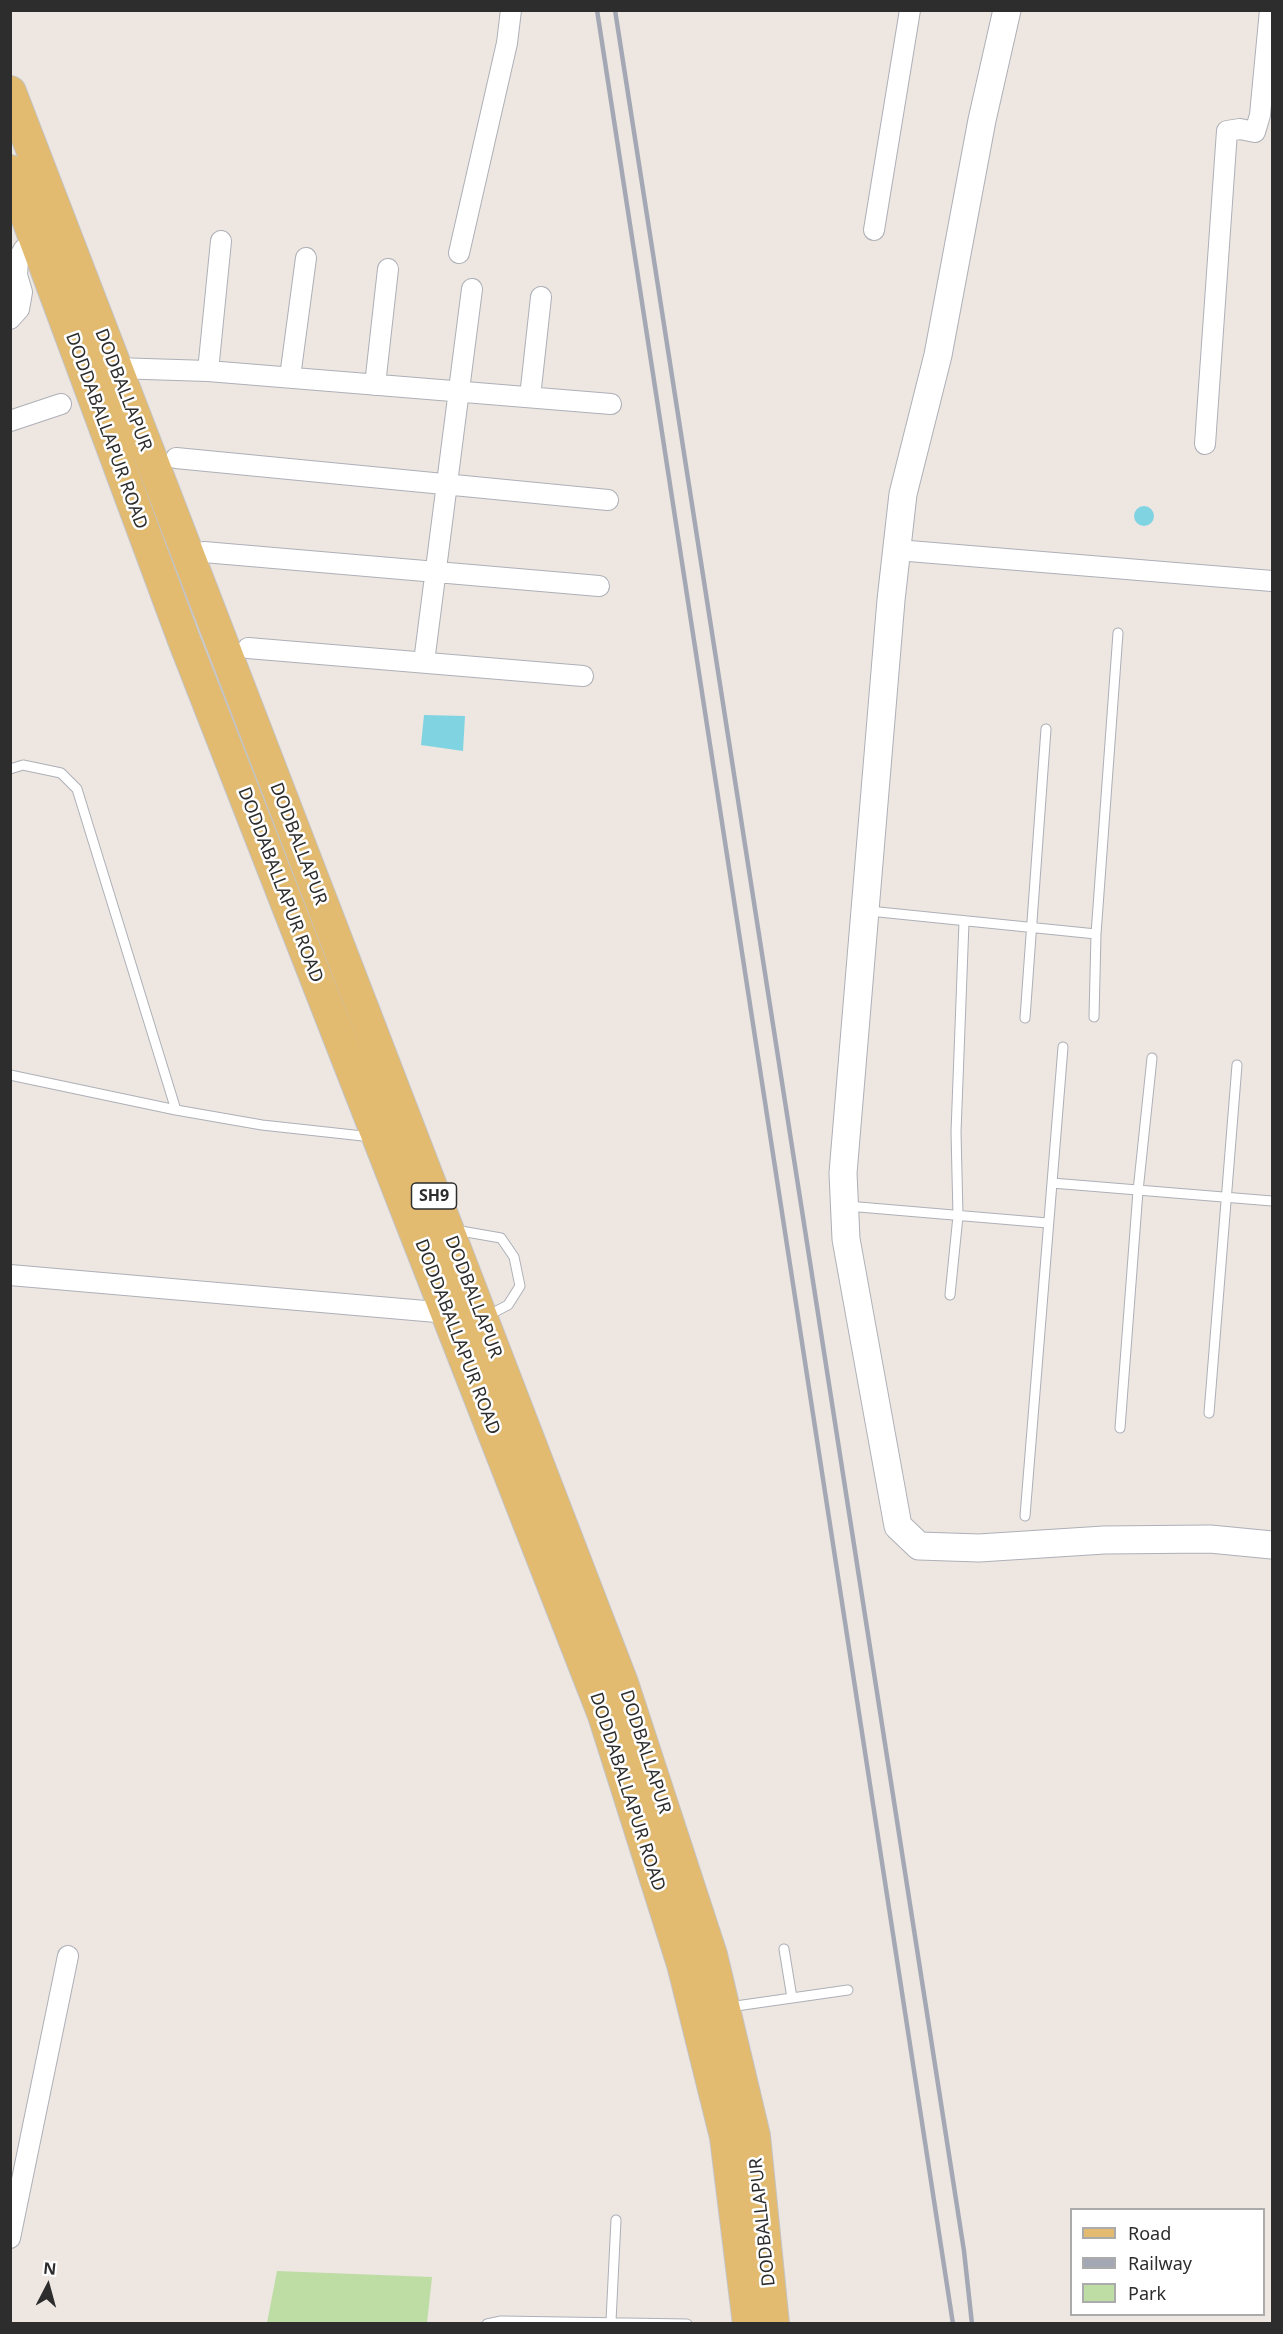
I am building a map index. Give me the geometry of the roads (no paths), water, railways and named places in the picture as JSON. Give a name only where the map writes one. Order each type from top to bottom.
[{"type":"main road","name":"DODBALLAPUR","points":[[10,92],[622,1683],[711,1955],[724,2008],[754,2136],[773,2324]]},
{"type":"main road","name":"DODDABALLAPUR ROAD","points":[[10,171],[184,640],[604,1714],[683,1964],[726,2137],[749,2324]]},
{"type":"street","points":[[459,253],[507,43],[511,10]]},
{"type":"street","points":[[874,230],[910,10]]},
{"type":"street","points":[[1007,10],[982,120],[938,355],[903,494],[843,1173],[846,1239],[898,1526],[919,1546],[979,1548],[1104,1540],[1199,1539],[1272,1545]]},
{"type":"street","points":[[1205,444],[1227,131],[1240,129],[1255,132],[1260,115],[1270,10]]},
{"type":"street","points":[[10,319],[19,309],[22,292],[17,275],[18,259],[24,249],[35,242]]},
{"type":"street","points":[[208,371],[221,242]]},
{"type":"street","points":[[290,378],[306,258]]},
{"type":"street","points":[[375,385],[388,269]]},
{"type":"street","points":[[424,662],[472,289]]},
{"type":"street","points":[[530,397],[541,297]]},
{"type":"street","points":[[115,368],[208,371],[611,404]]},
{"type":"street","points":[[10,421],[61,404]]},
{"type":"street","points":[[176,458],[608,500]]},
{"type":"street","points":[[897,550],[1272,581]]},
{"type":"street","points":[[204,552],[599,586]]},
{"type":"street","points":[[248,648],[583,676]]},
{"type":"street","points":[[10,1275],[448,1313]]},
{"type":"street","points":[[10,2238],[68,1956]]},
{"type":"lane","points":[[1094,1017],[1096,934],[1118,633]]},
{"type":"lane","points":[[1025,1018],[1046,729]]},
{"type":"lane","points":[[10,769],[23,765],[61,773],[77,789],[176,1110]]},
{"type":"lane","points":[[866,911],[1096,934]]},
{"type":"lane","points":[[950,1295],[958,1215],[956,1132],[964,922]]},
{"type":"lane","points":[[1025,1516],[1063,1047]]},
{"type":"lane","points":[[1120,1428],[1138,1191],[1152,1058]]},
{"type":"lane","points":[[1209,1413],[1237,1065]]},
{"type":"lane","points":[[10,1075],[176,1110],[262,1125],[380,1138]]},
{"type":"lane","points":[[1052,1183],[1272,1201]]},
{"type":"lane","points":[[844,1206],[1048,1223]]},
{"type":"lane","points":[[447,1230],[476,1232],[501,1238],[514,1257],[520,1286],[508,1305],[482,1320]]},
{"type":"lane","points":[[784,1949],[792,1998]]},
{"type":"lane","points":[[724,2008],[848,1990]]},
{"type":"lane","points":[[611,2321],[616,2220]]},
{"type":"lane","points":[[487,2324],[501,2321],[687,2324]]},
{"type":"water","points":[[1140,506],[1148,506],[1154,512],[1154,520],[1148,526],[1140,526],[1134,520],[1134,512]]},
{"type":"water","points":[[424,715],[465,716],[463,751],[421,745]]},
{"type":"railway","points":[[597,10],[953,2324]]},
{"type":"railway","points":[[615,10],[964,2251],[972,2324]]}]
